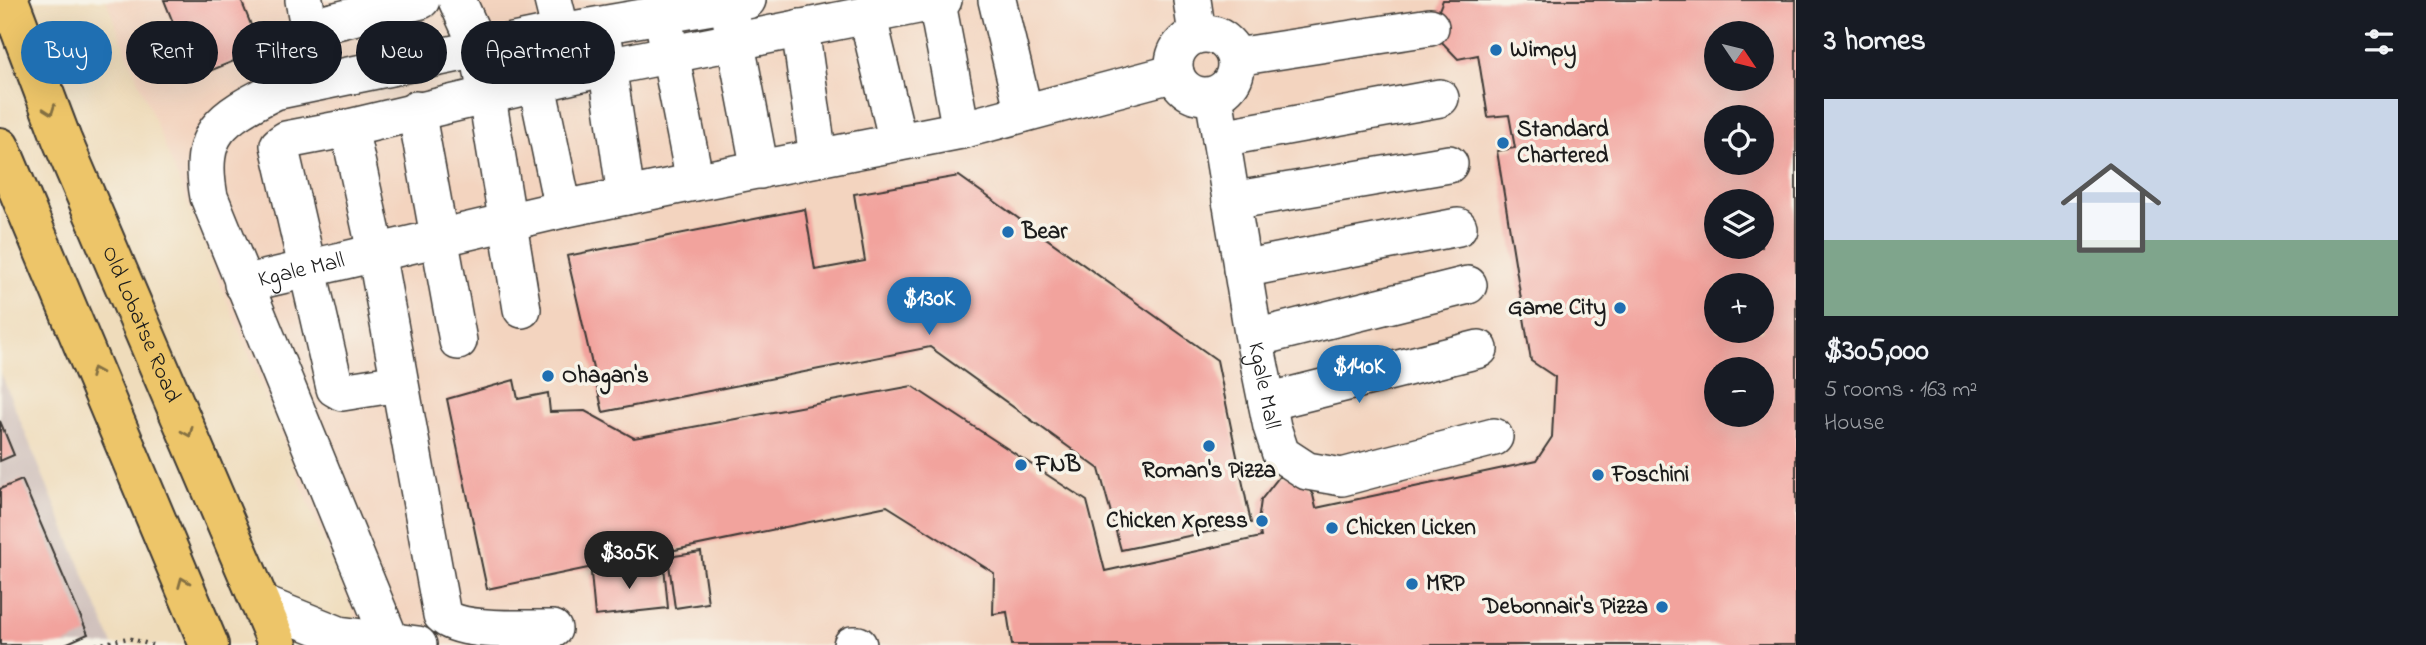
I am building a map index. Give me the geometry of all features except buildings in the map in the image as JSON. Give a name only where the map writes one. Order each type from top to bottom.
[{"type":"highway","name":"Old Lobatse Road","points":[[9,0],[62,140],[278,645]]},
{"type":"highway","points":[[0,147],[209,645]]},
{"type":"lane","points":[[304,0],[308,21],[316,26],[399,3]]},
{"type":"lane","points":[[457,0],[466,21]]},
{"type":"lane","points":[[997,0],[1024,113]]},
{"type":"lane","points":[[615,65],[940,1],[961,130]]},
{"type":"lane","points":[[615,23],[723,2],[736,41],[760,170]]},
{"type":"lane","points":[[867,14],[898,142]]},
{"type":"lane","points":[[663,15],[695,182]]},
{"type":"lane","points":[[1195,17],[1222,37],[1236,57],[1233,81],[1225,90],[1214,96],[1189,92],[1175,73],[1178,49],[1186,39],[1195,17]]},
{"type":"lane","points":[[1236,57],[1430,27]]},
{"type":"lane","points":[[800,28],[818,158]]},
{"type":"lane","points":[[243,284],[209,197],[204,169],[212,136],[232,112],[275,91],[461,53]]},
{"type":"lane","name":"Kgale Mall","points":[[397,644],[243,284],[563,209],[961,130],[1175,73]]},
{"type":"lane","points":[[484,84],[522,309]]},
{"type":"lane","points":[[337,391],[279,145],[286,140],[537,84],[563,209]]},
{"type":"lane","points":[[610,84],[626,196]]},
{"type":"lane","name":"Kgale Mall","points":[[1214,96],[1242,269],[1267,402],[1281,453],[1307,471],[1342,477],[1494,438]]},
{"type":"lane","points":[[1221,138],[1440,98]]},
{"type":"lane","points":[[416,110],[458,341]]},
{"type":"lane","points":[[349,128],[376,252],[442,615],[448,622],[463,626],[552,629]]},
{"type":"lane","points":[[1231,201],[1449,164]]},
{"type":"lane","points":[[1242,269],[1458,227]]},
{"type":"lane","points":[[1255,338],[1468,285]]},
{"type":"lane","points":[[1267,402],[1479,349]]},
{"type":"lane","points":[[294,408],[337,391],[400,383]]},
{"type":"lane","name":"Kgale Mall","points":[[262,604],[315,628],[397,644]]},
{"type":"lane","points":[[852,645],[858,645]]},
{"type":"path","points":[[96,645],[128,638],[152,645]]},
{"type":"shaded area","points":[[106,0],[1796,0],[1796,645],[366,645],[140,84],[218,84],[218,21],[126,21],[126,50]]},
{"type":"shaded area","points":[[0,372],[113,645],[0,645]]},
{"type":"place","name":"Wimpy","points":[[1496,50]]},
{"type":"place","name":"Standard Chartered","points":[[1503,143]]},
{"type":"place","name":"Bear","points":[[1008,232]]},
{"type":"place","name":"Game City","points":[[1620,308]]},
{"type":"place","name":"Ohagan's","points":[[548,376]]},
{"type":"place","name":"Roman's Pizza","points":[[1209,446]]},
{"type":"place","name":"FNB","points":[[1021,465]]},
{"type":"place","name":"Foschini","points":[[1598,475]]},
{"type":"place","name":"Chicken Xpress","points":[[1262,521]]},
{"type":"place","name":"Chicken Licken","points":[[1332,528]]},
{"type":"place","name":"MRP","points":[[1412,584]]},
{"type":"place","name":"Debonnair's Pizza","points":[[1662,607]]}]
